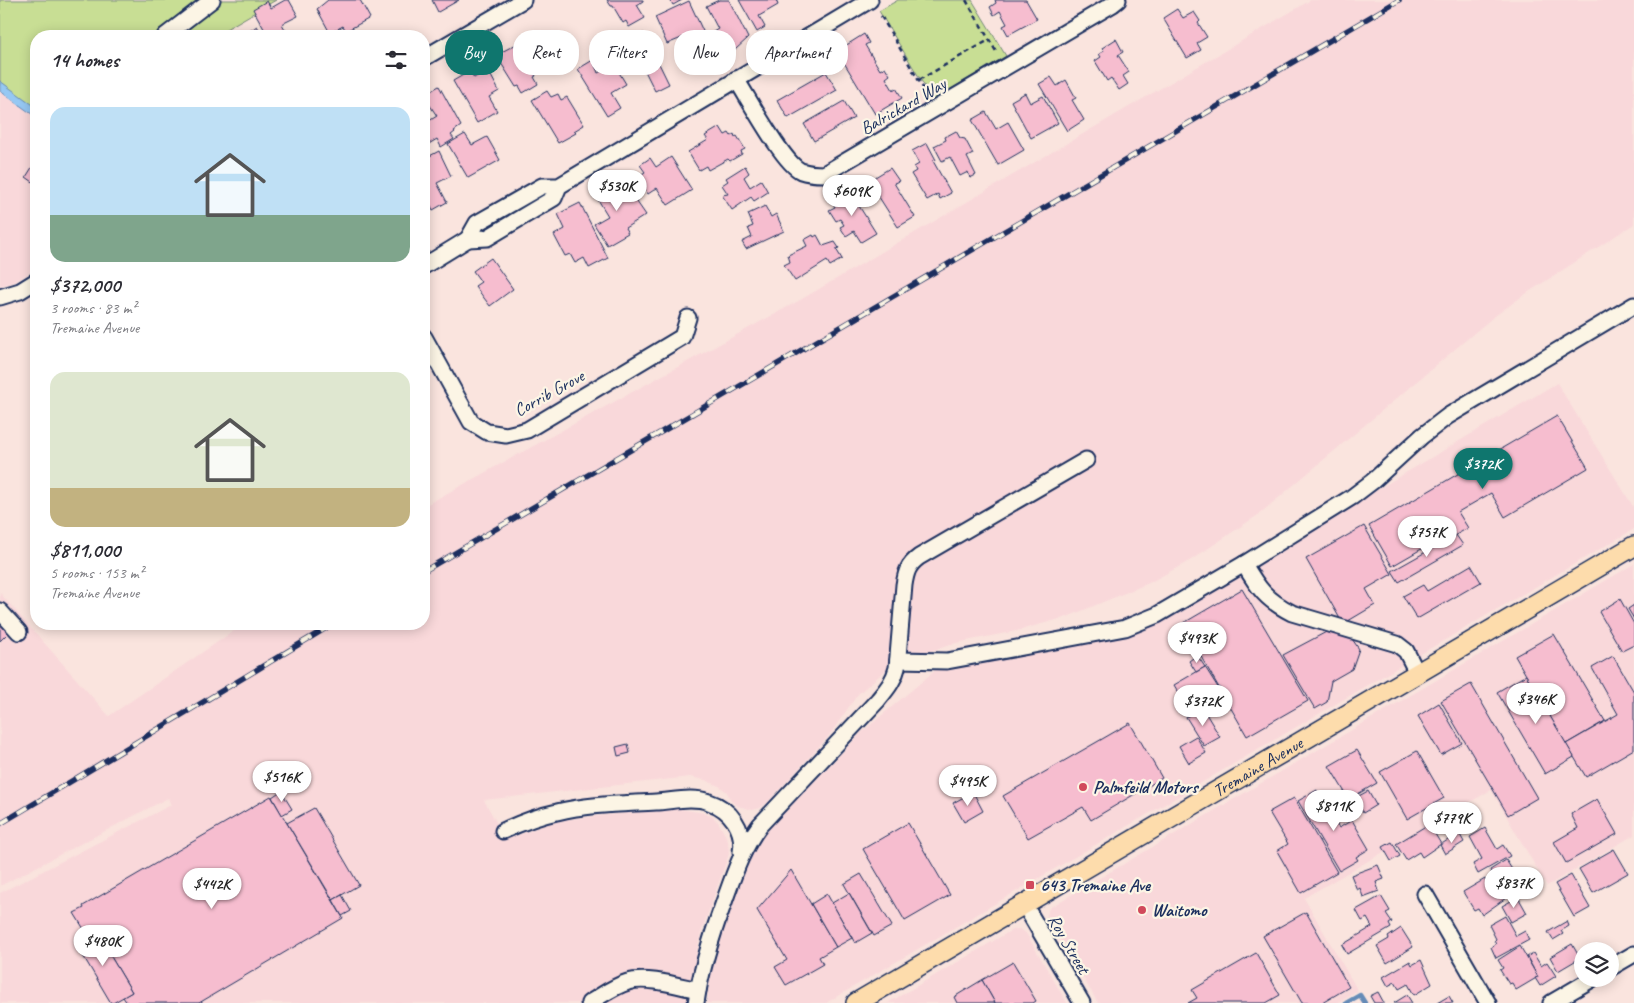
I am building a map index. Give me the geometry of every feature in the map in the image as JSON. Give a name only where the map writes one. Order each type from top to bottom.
[{"type":"main road","name":"Tremaine Avenue","points":[[856,1003],[1634,546]]},
{"type":"street","points":[[173,30],[212,0]]},
{"type":"street","points":[[430,54],[523,0]]},
{"type":"street","points":[[430,262],[468,239],[488,238],[554,198],[559,186],[870,0]]},
{"type":"street","name":"Balrickard Way","points":[[736,80],[785,157],[800,170],[812,174],[824,174],[1118,0]]},
{"type":"street","points":[[0,298],[30,285]]},
{"type":"street","points":[[898,660],[947,661],[1118,630],[1157,615],[1352,498],[1422,436],[1448,416],[1634,305]]},
{"type":"street","name":"Corrib Grove","points":[[430,348],[471,422],[488,432],[506,435],[527,430],[682,337],[688,318]]},
{"type":"street","points":[[589,1003],[620,985],[632,981],[645,980],[697,996],[712,935],[740,858],[749,840],[760,825],[891,684],[895,676],[904,586],[909,565],[944,542],[1086,460]]},
{"type":"street","points":[[1244,564],[1258,588],[1278,606],[1299,615],[1397,644],[1406,652],[1417,673]]},
{"type":"street","points":[[0,611],[19,632]]},
{"type":"street","points":[[503,831],[537,817],[583,807],[699,800],[718,806],[726,811],[737,824],[742,839],[740,858]]},
{"type":"street","points":[[1425,894],[1488,1003]]},
{"type":"street","name":"Roy Street","points":[[1024,904],[1082,1003]]},
{"type":"street","points":[[1619,963],[1634,954]]},
{"type":"street","points":[[1551,1003],[1578,987]]},
{"type":"path","points":[[966,0],[997,53]]},
{"type":"path","points":[[881,16],[926,93]]},
{"type":"path","points":[[919,80],[989,40]]},
{"type":"shaded area","points":[[1311,0],[1634,0],[1634,224],[1524,295],[1492,318],[1258,515],[1191,560],[1149,583],[1067,617],[1016,631],[956,643],[894,663],[858,694],[828,737],[767,803],[760,808],[753,810],[738,806],[731,801],[727,792],[719,786],[705,780],[690,777],[484,800],[506,840],[547,824],[569,819],[674,808],[704,813],[713,817],[718,822],[728,840],[729,854],[701,933],[686,1003],[0,1003],[0,893],[171,805],[168,798],[0,886],[0,593],[30,627],[30,630],[33,630],[109,716],[235,630],[430,630],[430,503],[802,299]]},
{"type":"shaded area","points":[[0,85],[30,107],[30,273],[14,282],[0,286]]},
{"type":"shaded area","points":[[1557,383],[1634,508],[1634,529],[826,1003],[707,1003],[710,978],[727,916],[751,857],[763,835],[862,732],[938,668],[1103,640],[1133,632],[1286,544]]},
{"type":"shaded area","points":[[1634,564],[1634,835],[1547,886],[1491,790],[1304,898],[1358,991],[1337,1003],[1098,1003],[1048,919],[1049,908]]},
{"type":"shaded area","points":[[1019,929],[1026,933],[1067,1003],[888,1003],[1012,930]]},
{"type":"green space","points":[[0,0],[276,0],[224,30],[30,30],[30,107],[0,85]]},
{"type":"green space","points":[[898,0],[972,0],[1006,56],[933,100],[879,11]]},
{"type":"water","points":[[0,81],[30,103],[30,113],[0,91]]},
{"type":"building","points":[[285,0],[289,0],[298,16],[282,24],[286,30],[265,30],[253,9],[267,1],[271,8]]},
{"type":"building","points":[[328,0],[360,0],[370,18],[348,30],[345,30],[343,26],[336,30],[328,30],[317,9]]},
{"type":"building","points":[[432,0],[459,0],[438,12]]},
{"type":"building","points":[[607,0],[643,0],[637,5],[645,18],[629,27],[626,21],[623,23]]},
{"type":"building","points":[[670,0],[682,0],[673,5]]},
{"type":"building","points":[[719,0],[729,0],[746,34],[746,40],[736,49],[736,30],[716,30],[718,29],[706,6]]},
{"type":"building","points":[[739,0],[776,0],[778,5],[759,16],[765,27],[756,30]]},
{"type":"building","points":[[995,0],[1026,0],[1037,19],[1008,35],[1003,26],[1007,24],[1000,11],[994,15],[990,7],[996,3]]},
{"type":"building","points":[[689,1],[702,30],[674,30],[674,41],[667,44],[664,37],[664,30],[661,30],[655,17]]},
{"type":"building","points":[[1177,9],[1183,18],[1194,12],[1200,21],[1198,23],[1207,37],[1197,43],[1201,50],[1187,58],[1163,18]]},
{"type":"building","points":[[257,26],[259,30],[251,30]]},
{"type":"building","points":[[864,34],[869,43],[865,45],[880,70],[885,67],[890,75],[886,78],[893,90],[896,88],[902,98],[875,114],[848,69],[848,44]]},
{"type":"building","points":[[1116,39],[1123,52],[1118,55],[1129,72],[1123,76],[1128,84],[1119,90],[1111,78],[1107,81],[1095,61],[1101,57],[1099,54],[1104,51],[1102,48]]},
{"type":"building","points":[[513,46],[513,75],[535,75],[534,77],[538,84],[523,93],[519,86],[516,87],[503,66],[503,51]]},
{"type":"building","points":[[589,62],[589,75],[621,75],[626,84],[611,93],[620,108],[607,116],[579,68]]},
{"type":"building","points":[[664,74],[669,84],[655,91],[647,75]]},
{"type":"building","points":[[463,75],[472,75],[474,78],[479,75],[491,75],[499,91],[489,97],[497,111],[477,123],[453,81]]},
{"type":"building","points":[[821,75],[828,75],[837,90],[788,118],[777,100]]},
{"type":"building","points":[[1051,77],[1057,86],[1066,80],[1076,98],[1072,100],[1084,120],[1067,131],[1039,84]]},
{"type":"building","points":[[439,86],[461,126],[451,135],[454,139],[441,147],[437,139],[430,143],[430,120],[437,116],[430,106],[430,91]]},
{"type":"building","points":[[547,91],[551,97],[558,94],[561,100],[567,97],[584,125],[574,131],[576,133],[558,143],[532,100]]},
{"type":"building","points":[[1025,93],[1030,103],[1043,96],[1058,123],[1031,138],[1011,101]]},
{"type":"building","points":[[844,101],[854,118],[814,141],[804,124]]},
{"type":"building","points":[[986,112],[996,129],[1008,122],[1024,150],[998,165],[972,120]]},
{"type":"building","points":[[720,127],[725,135],[729,133],[731,136],[734,134],[735,137],[737,136],[745,149],[741,151],[742,154],[730,161],[728,159],[708,170],[706,166],[699,170],[688,152],[708,140],[705,136]]},
{"type":"building","points":[[956,131],[960,138],[965,139],[973,154],[967,157],[976,175],[970,178],[968,172],[960,176],[950,157],[942,161],[934,146],[946,140],[945,137]]},
{"type":"building","points":[[465,134],[472,145],[487,137],[500,160],[468,178],[448,144]]},
{"type":"building","points":[[927,143],[936,160],[933,161],[951,193],[940,199],[938,194],[927,200],[911,174],[916,171],[914,167],[919,164],[912,151]]},
{"type":"building","points":[[439,151],[451,176],[437,183],[447,202],[433,210],[430,204],[430,156]]},
{"type":"building","points":[[671,157],[692,190],[668,205],[657,188],[648,194],[637,177],[645,172],[640,165],[650,158],[656,167]]},
{"type":"building","points":[[745,166],[749,173],[744,177],[750,187],[761,180],[768,192],[754,201],[751,197],[732,210],[722,195],[728,194],[722,185],[728,181],[726,178]]},
{"type":"building","points":[[890,168],[899,181],[894,183],[915,217],[898,227],[877,194],[871,198],[862,185]]},
{"type":"building","points":[[30,171],[30,180],[26,177]]},
{"type":"building","points":[[611,183],[614,189],[621,184],[627,194],[630,192],[646,215],[625,228],[628,233],[607,245],[594,224],[608,216],[594,193]]},
{"type":"building","points":[[853,191],[862,205],[859,206],[876,233],[861,242],[854,231],[846,236],[840,227],[844,225],[840,219],[836,221],[829,210],[835,207],[833,203]]},
{"type":"building","points":[[580,203],[608,258],[589,268],[584,258],[575,263],[570,254],[565,256],[554,235],[565,229],[558,214]]},
{"type":"building","points":[[765,206],[771,217],[776,214],[784,231],[746,249],[742,242],[752,237],[748,228],[753,226],[748,214]]},
{"type":"building","points":[[813,235],[814,237],[817,235],[823,246],[835,242],[839,248],[836,249],[842,259],[830,266],[827,261],[795,281],[784,265],[790,262],[788,255],[807,246],[804,240]]},
{"type":"building","points":[[491,258],[513,289],[490,306],[475,286],[481,282],[473,271]]},
{"type":"building","points":[[1557,416],[1588,468],[1505,517],[1491,493],[1458,512],[1468,528],[1447,540],[1444,536],[1392,566],[1369,526]]},
{"type":"building","points":[[1364,526],[1392,574],[1366,589],[1375,605],[1343,624],[1306,559]]},
{"type":"building","points":[[1456,535],[1463,545],[1399,582],[1392,571]]},
{"type":"building","points":[[1471,565],[1481,582],[1417,619],[1403,596],[1423,585],[1427,591]]},
{"type":"building","points":[[1242,589],[1308,701],[1247,736],[1182,624]]},
{"type":"building","points":[[1620,599],[1634,624],[1634,645],[1622,651],[1599,612]]},
{"type":"building","points":[[1634,605],[1634,619],[1628,609]]},
{"type":"building","points":[[0,622],[9,632],[0,641]]},
{"type":"building","points":[[1330,630],[1350,636],[1359,649],[1352,669],[1331,681],[1327,702],[1315,709],[1283,655]]},
{"type":"building","points":[[1554,634],[1605,721],[1566,744],[1515,656]]},
{"type":"building","points":[[1197,655],[1205,667],[1196,672],[1189,661]]},
{"type":"building","points":[[1613,656],[1634,692],[1634,749],[1586,777],[1566,744],[1618,714],[1592,668]]},
{"type":"building","points":[[1205,667],[1219,689],[1188,708],[1174,685]]},
{"type":"building","points":[[1526,675],[1574,757],[1545,774],[1497,692]]},
{"type":"building","points":[[1471,684],[1537,798],[1508,815],[1441,701]]},
{"type":"building","points":[[1439,703],[1462,743],[1441,755],[1418,716]]},
{"type":"building","points":[[1202,707],[1220,737],[1204,746],[1186,717]]},
{"type":"building","name":"Palmfeild Motors","points":[[1130,723],[1162,778],[1091,820],[1083,807],[1028,838],[1003,796]]},
{"type":"building","points":[[1196,736],[1206,753],[1189,763],[1179,746]]},
{"type":"building","points":[[628,744],[630,753],[618,756],[616,747]]},
{"type":"building","points":[[1357,750],[1377,783],[1349,799],[1329,766]]},
{"type":"building","points":[[1417,751],[1444,798],[1407,819],[1380,772]]},
{"type":"building","points":[[1317,790],[1339,828],[1352,820],[1369,849],[1356,857],[1358,860],[1339,871],[1298,801]]},
{"type":"building","points":[[281,791],[292,809],[282,815],[272,797]]},
{"type":"building","points":[[1368,791],[1376,805],[1363,813],[1355,798]]},
{"type":"building","points":[[973,792],[983,811],[964,822],[953,803]]},
{"type":"building","points":[[271,796],[343,918],[199,1003],[127,1003],[123,997],[132,992],[95,930],[87,934],[74,913]]},
{"type":"building","points":[[1294,798],[1337,872],[1301,893],[1277,851],[1288,844],[1269,812]]},
{"type":"building","points":[[1597,799],[1617,834],[1566,863],[1554,842],[1578,828],[1571,814]]},
{"type":"building","points":[[314,808],[359,885],[333,900],[287,823]]},
{"type":"building","points":[[908,823],[950,895],[905,921],[863,849]]},
{"type":"building","points":[[1429,824],[1441,844],[1422,857],[1419,852],[1406,860],[1396,844]]},
{"type":"building","points":[[1485,828],[1497,849],[1503,845],[1510,856],[1478,874],[1473,864],[1482,859],[1470,837]]},
{"type":"building","points":[[1459,833],[1464,842],[1445,854],[1440,845]]},
{"type":"building","points":[[1392,842],[1400,856],[1391,861],[1383,847]]},
{"type":"building","points":[[1614,849],[1628,873],[1593,893],[1579,869]]},
{"type":"building","points":[[1506,860],[1513,871],[1505,876],[1503,873],[1494,878],[1490,870]]},
{"type":"building","points":[[1378,865],[1384,879],[1376,882],[1379,891],[1363,897],[1360,888],[1357,890],[1351,875]]},
{"type":"building","points":[[791,870],[836,947],[819,957],[823,964],[786,985],[775,967],[787,960],[757,910]]},
{"type":"building","points":[[861,874],[892,926],[874,936],[844,884]]},
{"type":"building","points":[[1571,875],[1590,908],[1574,917],[1555,884]]},
{"type":"building","points":[[1485,879],[1489,886],[1496,882],[1506,898],[1482,915],[1478,908],[1474,910],[1463,892]]},
{"type":"building","points":[[849,893],[872,933],[855,943],[832,903]]},
{"type":"building","points":[[827,894],[852,938],[836,947],[811,904]]},
{"type":"building","points":[[342,895],[351,911],[342,916],[333,900]]},
{"type":"building","points":[[1381,896],[1390,911],[1386,913],[1392,922],[1389,924],[1391,928],[1347,954],[1342,945],[1372,927],[1367,918],[1362,921],[1356,910]]},
{"type":"building","points":[[1518,897],[1527,913],[1511,922],[1502,906]]},
{"type":"building","points":[[1306,912],[1349,987],[1322,1003],[1302,1003],[1263,936]]},
{"type":"building","points":[[1505,916],[1516,936],[1525,931],[1529,940],[1496,958],[1491,947],[1496,944],[1494,941],[1496,939],[1489,925]]},
{"type":"building","points":[[1567,921],[1569,926],[1561,931],[1563,934],[1553,940],[1548,932]]},
{"type":"building","points":[[1401,928],[1413,947],[1387,963],[1377,946],[1389,939],[1388,937]]},
{"type":"building","points":[[95,930],[132,992],[113,1003],[111,1003],[75,942]]},
{"type":"building","points":[[1572,944],[1574,948],[1574,962],[1558,971],[1550,957]]},
{"type":"building","points":[[1520,946],[1538,977],[1516,990],[1512,983],[1509,984],[1500,970],[1503,968],[1498,960]]},
{"type":"building","points":[[1256,953],[1280,995],[1266,1003],[1188,1003],[1197,998],[1192,990]]},
{"type":"building","points":[[1533,953],[1541,966],[1547,962],[1556,976],[1540,986],[1535,978],[1538,977],[1527,957]]},
{"type":"building","points":[[1421,960],[1432,984],[1414,995],[1408,984],[1399,989],[1395,982],[1388,986],[1383,977],[1410,961],[1412,965]]},
{"type":"building","points":[[1013,962],[1036,1001],[1033,1003],[995,1003],[982,980]]},
{"type":"building","points":[[982,980],[995,1003],[957,1003],[954,997]]},
{"type":"building","points":[[1378,992],[1384,1003],[1374,1003],[1370,996]]},
{"type":"building","points":[[1407,995],[1412,1003],[1394,1003]]},
{"type":"building","points":[[1449,996],[1453,1003],[1437,1003]]},
{"type":"waterway","points":[[1346,1003],[1360,995],[1365,1003]]},
{"type":"railway","points":[[430,567],[1399,0]]},
{"type":"railway","points":[[0,824],[323,630]]},
{"type":"place","name":"Palmfeild Motors","points":[[1083,787]]},
{"type":"place","name":"643 Tremaine Ave","points":[[1030,885]]},
{"type":"place","name":"Waitomo","points":[[1142,910]]}]
